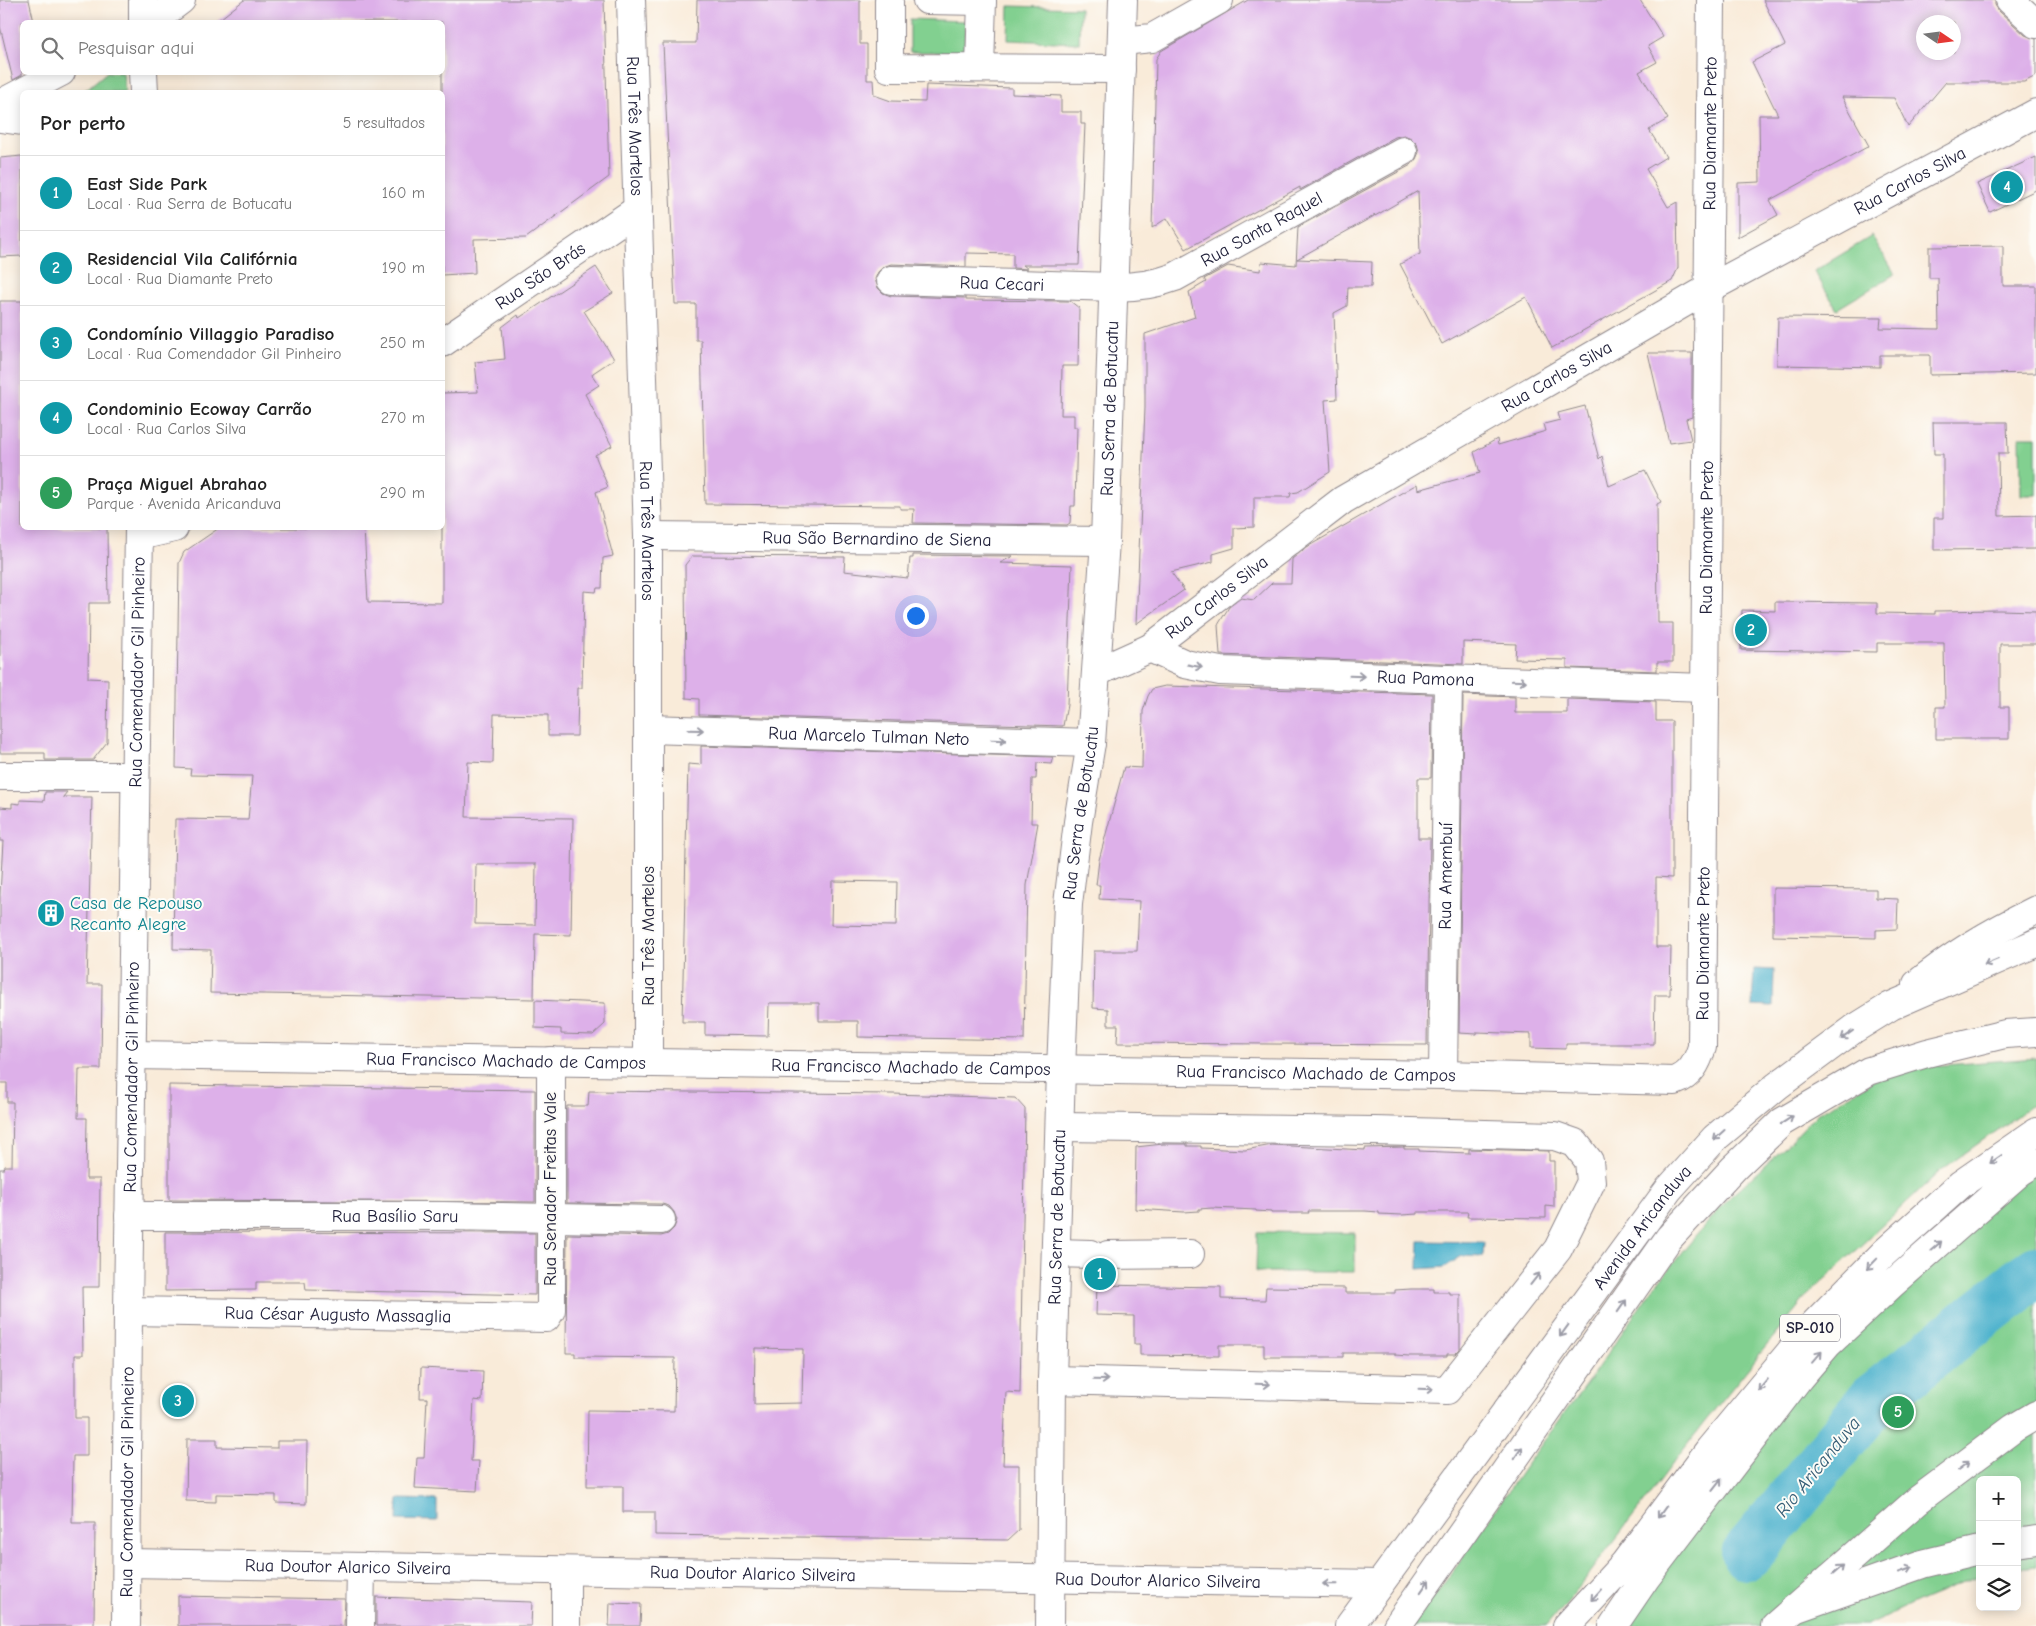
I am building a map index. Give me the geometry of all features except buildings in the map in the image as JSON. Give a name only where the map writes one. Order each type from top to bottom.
[{"type":"main road","points":[[143,0],[143,20]]},
{"type":"main road","points":[[155,20],[181,0]]},
{"type":"main road","name":"Rua Três Martelos","points":[[631,0],[648,536],[648,1063]]},
{"type":"main road","points":[[889,0],[889,68],[1121,69]]},
{"type":"main road","points":[[927,0],[982,1],[980,68]]},
{"type":"main road","name":"Rua Serra de Botucatu","points":[[1050,1626],[1052,1380],[1068,904],[1090,743],[1097,672],[1105,541],[1123,0]]},
{"type":"main road","points":[[1122,41],[1152,38],[1219,0]]},
{"type":"main road","name":"Rua Diamante Preto","points":[[1689,1074],[1698,1060],[1702,1048],[1711,0]]},
{"type":"main road","points":[[2010,0],[2036,24]]},
{"type":"main road","points":[[27,90],[55,75]]},
{"type":"main road","points":[[143,75],[144,90]]},
{"type":"main road","points":[[0,104],[20,94]]},
{"type":"main road","name":"Rua Carlos Silva","points":[[1097,672],[1150,648],[1343,500],[1708,289],[2036,114]]},
{"type":"main road","points":[[0,118],[20,121]]},
{"type":"main road","name":"Rua Santa Raquel","points":[[1114,287],[1148,285],[1175,277],[1403,151]]},
{"type":"main road","name":"Rua São Brás","points":[[445,341],[638,209]]},
{"type":"main road","name":"Rua Cecari","points":[[891,280],[1114,287]]},
{"type":"main road","points":[[139,532],[156,530]]},
{"type":"main road","name":"Rua Comendador Gil Pinheiro","points":[[126,1626],[129,1216],[139,532]]},
{"type":"main road","name":"Rua São Bernardino de Siena","points":[[648,536],[1105,541]]},
{"type":"main road","name":"Rua Pamona","points":[[1150,648],[1185,664],[1220,671],[1705,688]]},
{"type":"main road","name":"Rua Amembuí","points":[[1443,1075],[1448,679]]},
{"type":"main road","name":"Rua Marcelo Tulman Neto","points":[[648,729],[1090,743]]},
{"type":"main road","points":[[0,776],[135,776]]},
{"type":"main road","points":[[1891,1006],[1944,962],[2002,927],[2036,910]]},
{"type":"main road","name":"Avenida Aricanduva","points":[[1350,1626],[1669,1189],[1715,1138],[1777,1086],[1854,1030],[1891,1006],[2036,943]]},
{"type":"main road","points":[[1397,1626],[1669,1238],[1734,1168],[1768,1135],[1782,1122],[1870,1071],[1946,1048],[2005,1034],[2036,1032]]},
{"type":"main road","name":"Rua Francisco Machado de Campos","points":[[132,1055],[1443,1075],[1675,1081],[1689,1074]]},
{"type":"main road","name":"Rua Senador Freitas Vale","points":[[547,1317],[550,1310],[551,1061]]},
{"type":"main road","points":[[1052,1380],[1447,1390],[1558,1249],[1590,1182],[1590,1161],[1575,1144],[1555,1136],[1060,1127]]},
{"type":"main road","name":"SP-010","points":[[1613,1626],[1635,1571],[1708,1450],[1811,1327],[1884,1252],[1960,1184],[2036,1132]]},
{"type":"main road","name":"SP-010","points":[[1568,1626],[1635,1571],[1828,1344],[2020,1172],[2036,1162]]},
{"type":"main road","name":"Rua Basílio Saru","points":[[129,1216],[444,1216],[661,1220]]},
{"type":"main road","points":[[1056,1253],[1190,1254]]},
{"type":"main road","name":"Rua César Augusto Massaglia","points":[[128,1310],[547,1317]]},
{"type":"main road","points":[[1784,1618],[1918,1500],[2014,1428],[2036,1415]]},
{"type":"main road","points":[[2021,1542],[2036,1540]]},
{"type":"main road","points":[[1784,1618],[1922,1564],[1976,1551]]},
{"type":"main road","name":"Rua Doutor Alarico Silveira","points":[[127,1563],[1379,1584]]},
{"type":"main road","points":[[360,1626],[361,1567]]},
{"type":"main road","points":[[566,1570],[566,1626]]},
{"type":"green space","points":[[1009,6],[1080,8],[1079,43],[1008,40]]},
{"type":"green space","points":[[910,19],[965,21],[964,52],[910,52]]},
{"type":"green space","points":[[103,75],[123,75],[125,90],[85,90]]},
{"type":"green space","points":[[1872,236],[1895,274],[1837,309],[1814,271]]},
{"type":"green space","points":[[2020,437],[2036,437],[2036,495],[2021,495]]},
{"type":"green space","points":[[2036,1058],[2036,1102],[1940,1171],[1806,1297],[1703,1424],[1580,1586],[1547,1626],[1412,1626],[1457,1566],[1524,1468],[1587,1383],[1651,1291],[1730,1197],[1783,1149],[1816,1115],[1893,1069]]},
{"type":"green space","points":[[2036,1161],[2036,1567],[2021,1569],[2021,1476],[1976,1476],[1976,1578],[1866,1626],[1620,1626],[1814,1344]]},
{"type":"green space","points":[[1257,1232],[1355,1233],[1355,1272],[1256,1272]]},
{"type":"water","points":[[1754,969],[1774,970],[1773,1007],[1752,1006]]},
{"type":"water","points":[[1419,1241],[1484,1242],[1483,1257],[1462,1256],[1445,1267],[1418,1269]]},
{"type":"water","points":[[398,1499],[437,1500],[437,1521],[397,1520]]},
{"type":"waterway","name":"Rio Aricanduva","points":[[1747,1554],[1875,1398],[2036,1272]]},
{"type":"place","name":"Condominio Ecoway Carrão","points":[[2007,187]]},
{"type":"place","name":"Residencial Vila Califórnia","points":[[1751,630]]},
{"type":"place","name":"Casa de Repouso Recanto Alegre","points":[[51,913]]},
{"type":"place","name":"East Side Park","points":[[1100,1274]]},
{"type":"place","name":"Condomínio Villaggio Paradiso","points":[[178,1401]]},
{"type":"place","name":"Praça Miguel Abrahao","points":[[1898,1412]]}]
